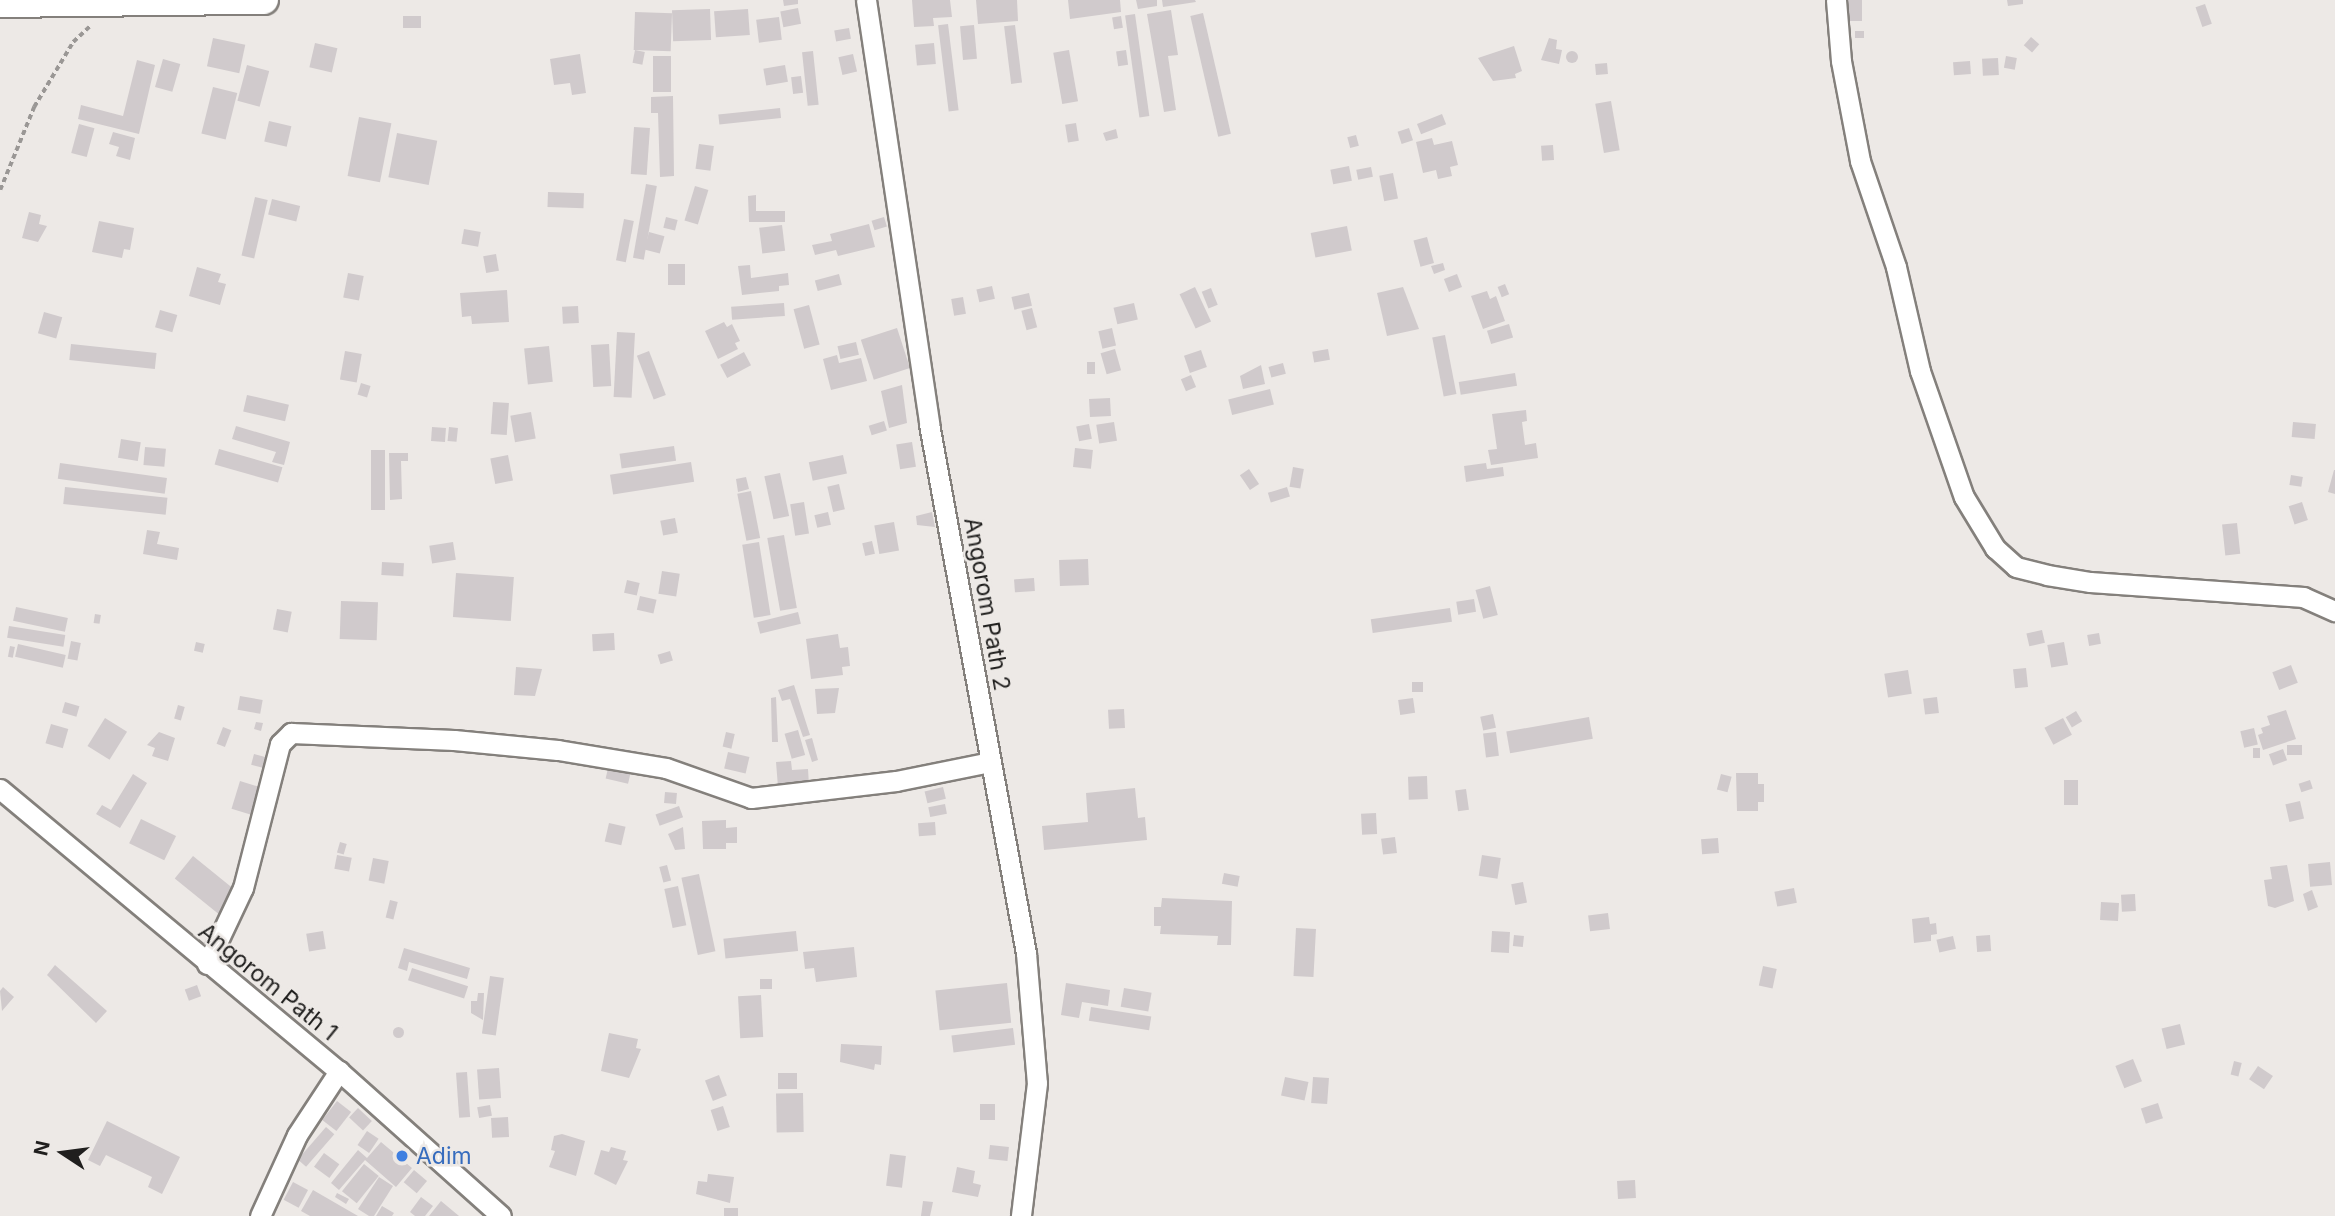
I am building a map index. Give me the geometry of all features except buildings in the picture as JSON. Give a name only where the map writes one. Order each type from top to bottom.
[{"type":"highway","points":[[0,3],[264,0]]},
{"type":"street","name":"Angorom Path 2","points":[[866,0],[929,424],[1026,953],[1037,1083],[1020,1216]]},
{"type":"street","points":[[1836,0],[1841,61],[1857,148],[1896,267],[1920,371],[1964,497],[1995,548],[2016,568],[2047,575],[2090,582],[2303,597],[2334,608]]},
{"type":"street","points":[[207,964],[243,888],[280,744],[291,733],[454,740],[558,750],[666,768],[726,791],[762,799],[896,781],[990,762]]},
{"type":"street","name":"Angorom Path 1","points":[[0,789],[207,964],[339,1070],[501,1216]]},
{"type":"street","points":[[261,1216],[297,1135],[339,1070]]},
{"type":"path","points":[[0,190],[34,107],[73,42],[115,2]]},
{"type":"place","name":"Adim","points":[[402,1156]]}]
